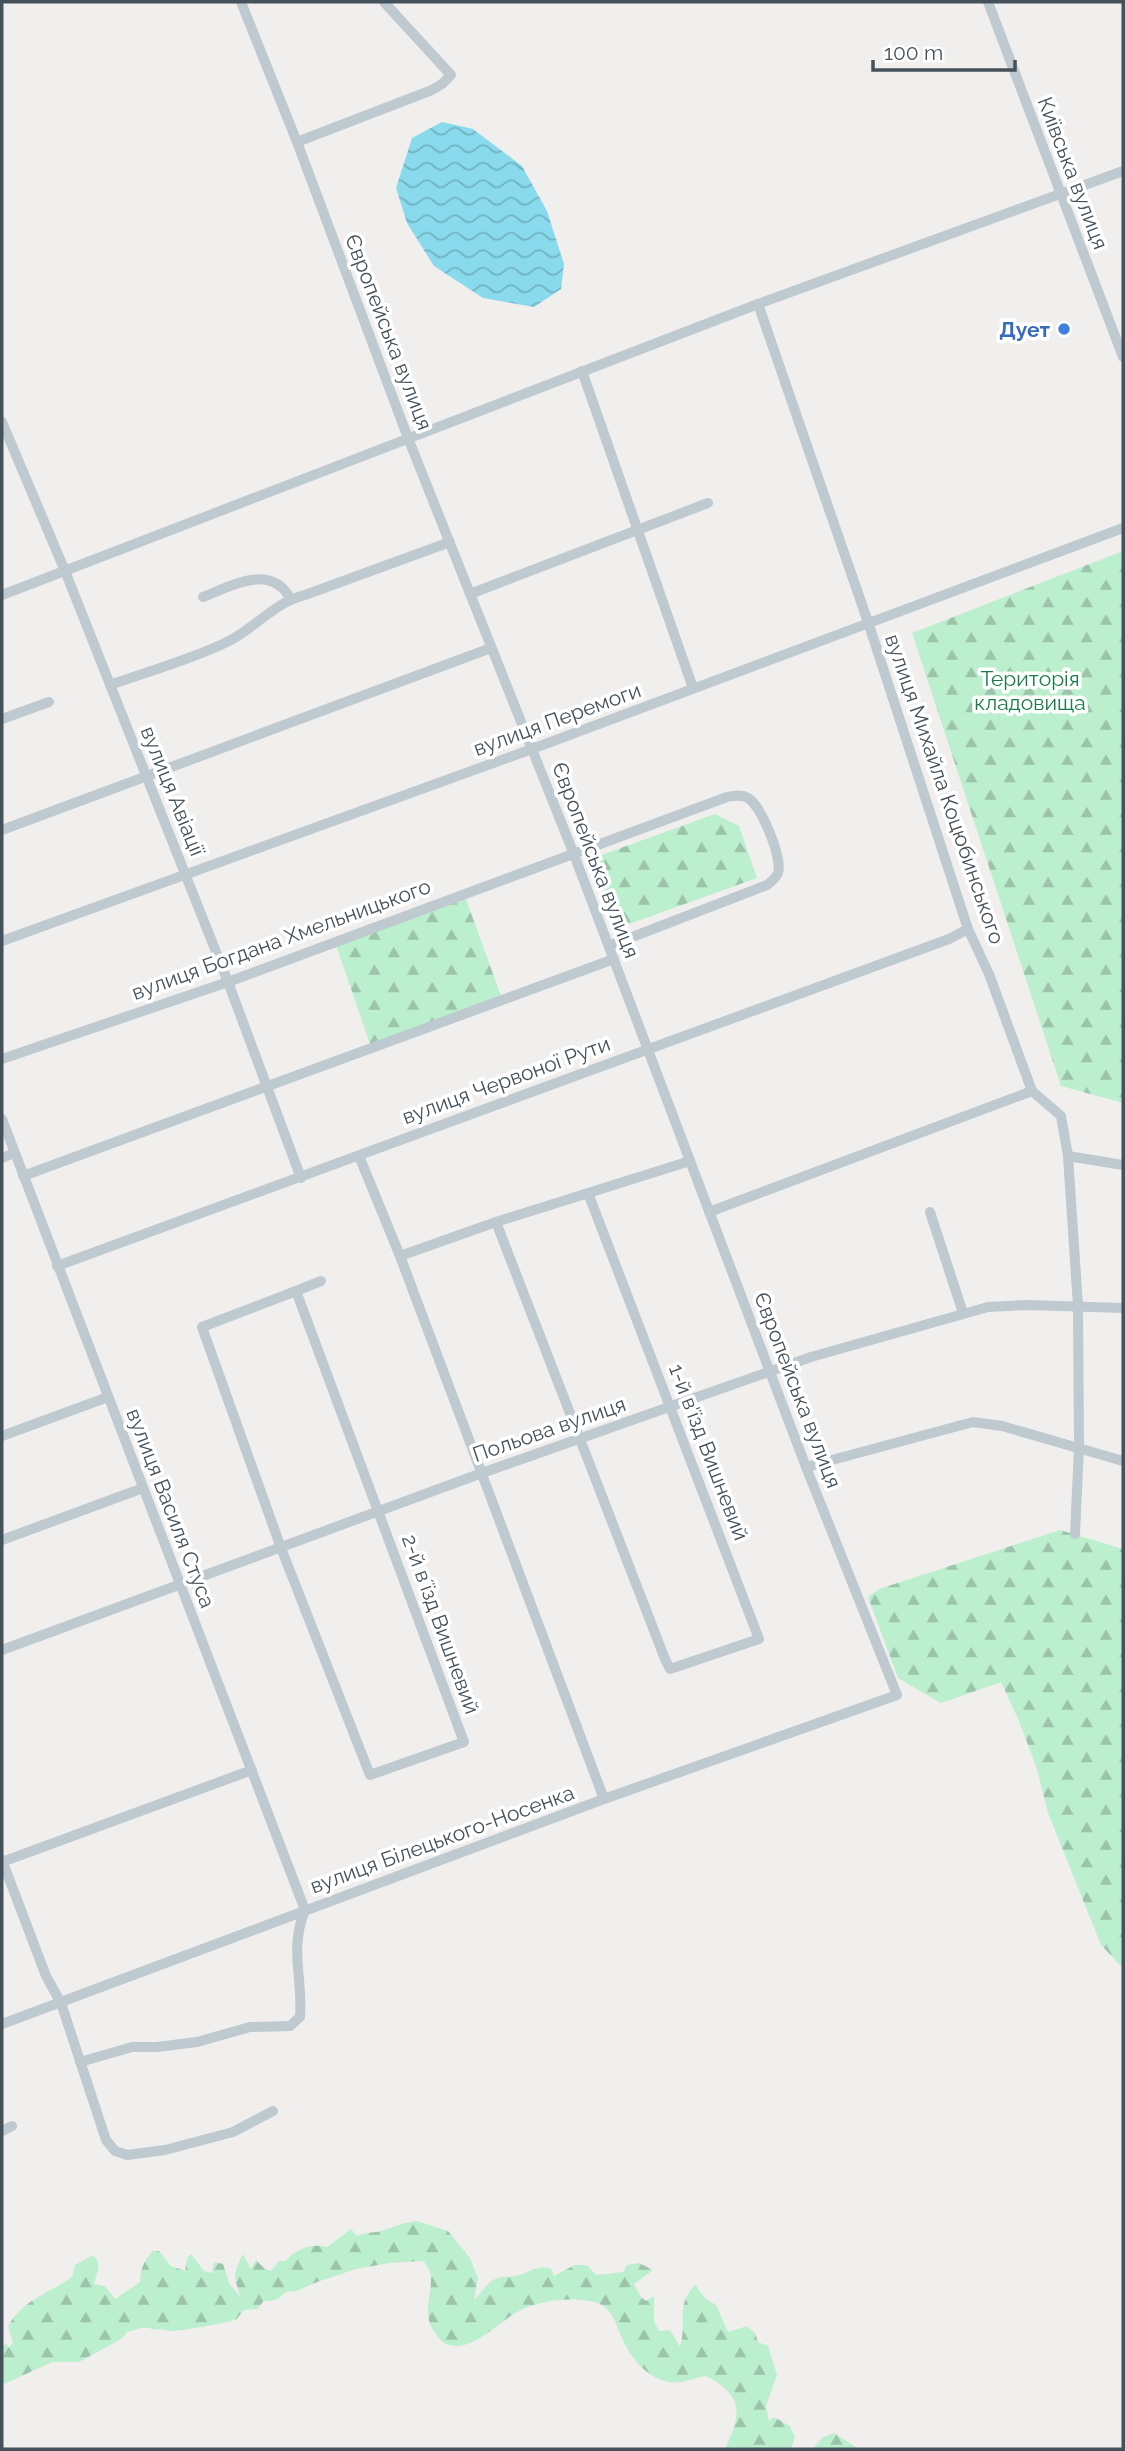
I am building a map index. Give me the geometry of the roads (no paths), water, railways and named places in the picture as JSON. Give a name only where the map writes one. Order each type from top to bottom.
[{"type":"street","name":"Європейська вулиця","points":[[240,2],[297,142],[408,438],[573,852],[806,1467],[897,1695]]},
{"type":"street","points":[[297,142],[432,90],[451,75],[384,2]]},
{"type":"street","name":"Київська вулиця","points":[[988,2],[1123,357]]},
{"type":"street","points":[[2,595],[758,304],[1123,171]]},
{"type":"street","name":"вулиця Михайла Коцюбинського","points":[[758,304],[869,622],[968,929],[989,974],[1032,1091],[1061,1116],[1068,1156],[1077,1306],[1079,1447],[1075,1534]]},
{"type":"street","points":[[582,371],[693,688]]},
{"type":"street","name":"вулиця Авіації","points":[[2,422],[65,570],[228,982],[301,1178]]},
{"type":"street","points":[[470,594],[708,503]]},
{"type":"street","name":"вулиця Перемоги","points":[[2,941],[532,749],[1123,528]]},
{"type":"street","points":[[110,685],[226,643],[290,598],[305,595],[450,542]]},
{"type":"street","points":[[203,597],[258,579],[279,584],[290,598]]},
{"type":"street","points":[[2,830],[491,648]]},
{"type":"street","points":[[2,719],[49,702]]},
{"type":"street","name":"вулиця Богдана Хмельницького","points":[[2,1059],[228,982],[727,797],[740,795],[759,807],[779,860],[779,872],[767,886],[609,946]]},
{"type":"street","name":"вулиця Червоної Рути","points":[[57,1266],[949,939],[968,929]]},
{"type":"street","points":[[23,1176],[614,959]]},
{"type":"street","points":[[709,1212],[1032,1091]]},
{"type":"street","name":"вулиця Василя Стуса","points":[[2,1119],[305,1910]]},
{"type":"street","points":[[2,1158],[14,1153]]},
{"type":"street","points":[[359,1156],[400,1256],[604,1799]]},
{"type":"street","points":[[1068,1156],[1123,1165]]},
{"type":"street","points":[[400,1256],[496,1222],[690,1161]]},
{"type":"street","name":"1-й в'їзд Вишневий","points":[[580,1438],[670,1669],[759,1639],[588,1193]]},
{"type":"street","points":[[930,1212],[963,1312]]},
{"type":"street","points":[[496,1222],[580,1438]]},
{"type":"street","points":[[281,1548],[202,1327],[321,1281]]},
{"type":"street","points":[[296,1291],[379,1511]]},
{"type":"street","name":"Польова вулиця","points":[[2,1650],[482,1472],[770,1371],[963,1312],[988,1307],[1028,1305],[1123,1308]]},
{"type":"street","points":[[2,1435],[108,1397]]},
{"type":"street","points":[[806,1467],[973,1422],[1002,1426],[1123,1461]]},
{"type":"street","points":[[2,1540],[143,1488]]},
{"type":"street","name":"2-й вʼїзд Вишневий","points":[[281,1548],[370,1775],[464,1742],[379,1511]]},
{"type":"street","name":"вулиця Білецького-Носенка","points":[[2,2024],[604,1799],[897,1695]]},
{"type":"street","points":[[252,1770],[2,1861],[46,1976],[61,2003],[106,2140],[116,2151],[127,2155],[165,2151],[233,2132],[274,2111]]},
{"type":"street","points":[[80,2062],[132,2047],[197,2042],[250,2027],[290,2026],[300,2017],[302,1996],[296,1967],[296,1940],[305,1910]]},
{"type":"street","points":[[2,2131],[12,2126]]},
{"type":"water","points":[[442,122],[473,129],[522,166],[547,211],[564,264],[561,289],[534,307],[483,298],[434,266],[407,223],[396,188],[412,138]]},
{"type":"place","name":"Дует","points":[[1064,329]]},
{"type":"park label","name":"Територія кладовища","points":[[1030,690]]}]
